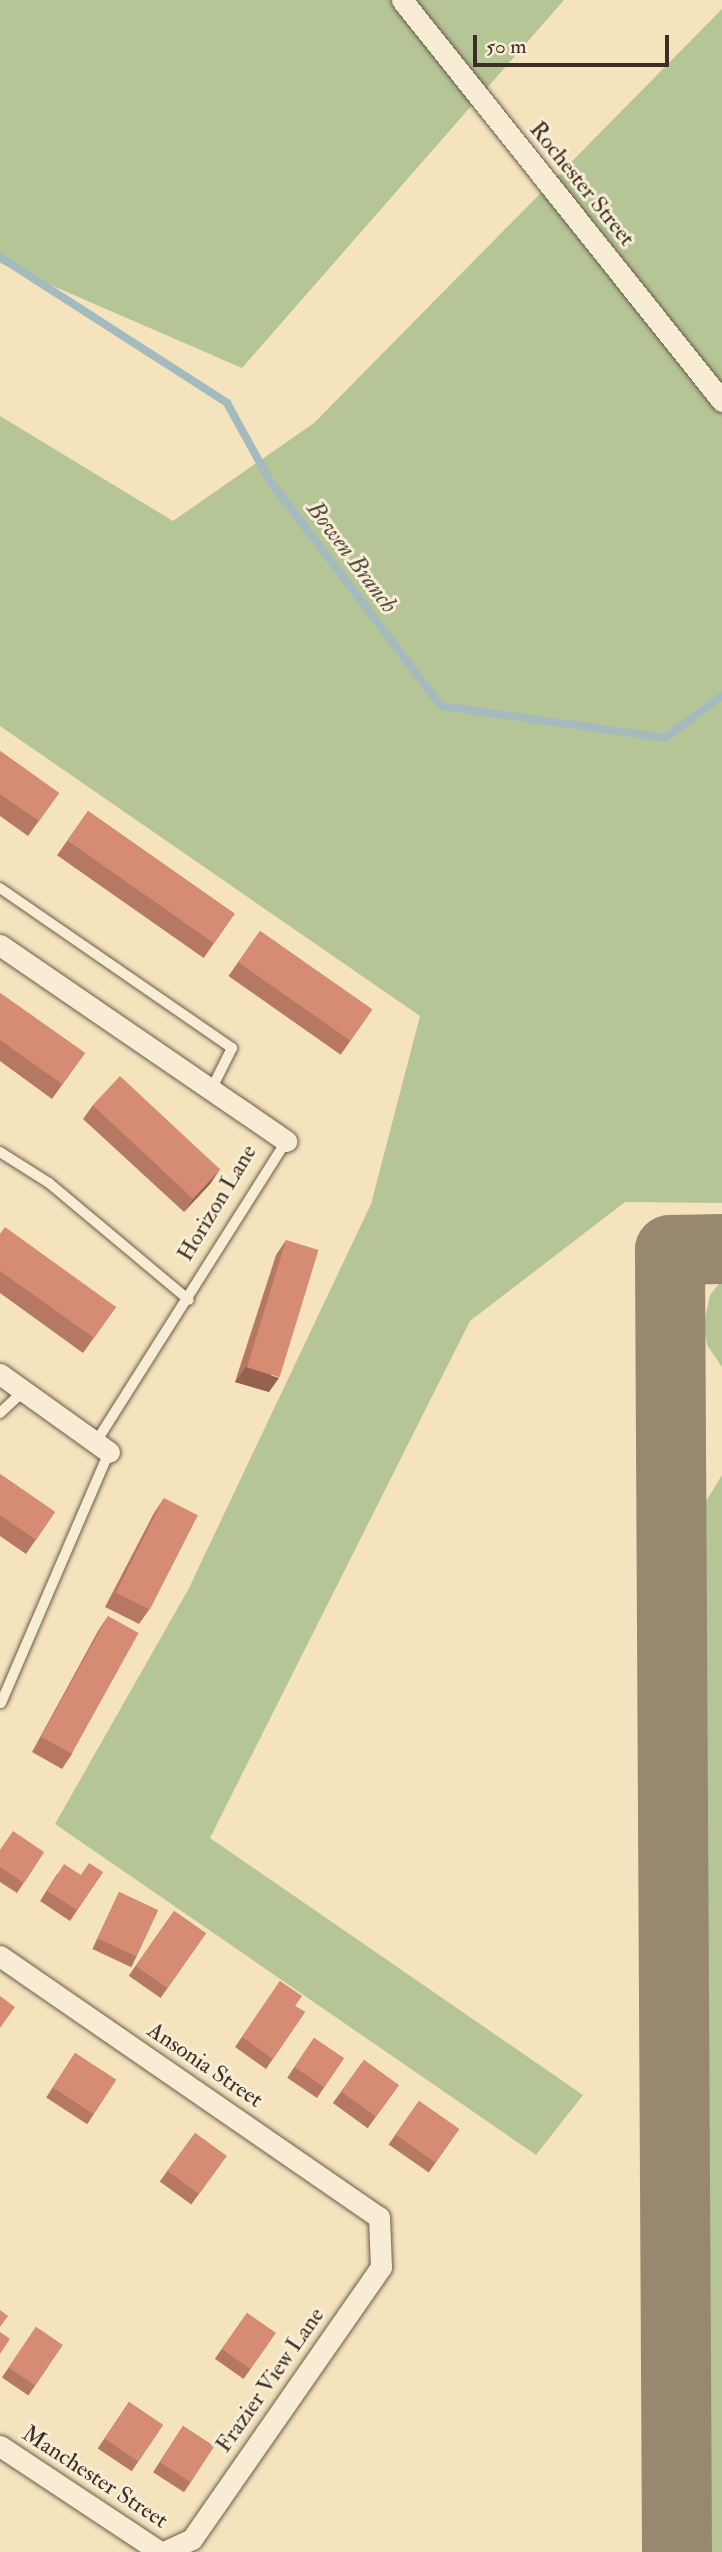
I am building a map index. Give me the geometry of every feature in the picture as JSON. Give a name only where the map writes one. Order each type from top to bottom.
[{"type":"street","name":"Rochester Street","points":[[402,0],[722,401]]},
{"type":"street","name":"Horizon Lane","points":[[0,945],[286,1141]]},
{"type":"street","points":[[0,1374],[103,1447]]},
{"type":"street","name":"Ansonia Street","points":[[0,1956],[380,2217]]},
{"type":"street","name":"Frazier View Lane","points":[[162,2552],[191,2539],[381,2267],[380,2217]]},
{"type":"street","name":"Manchester Street","points":[[0,2446],[162,2552]]},
{"type":"lane","points":[[0,888],[232,1048],[211,1090]]},
{"type":"lane","name":"Horizon Lane","points":[[1,1703],[103,1447],[286,1141]]},
{"type":"lane","points":[[0,1152],[49,1183],[189,1300]]},
{"type":"lane","points":[[0,1413],[24,1391]]},
{"type":"green space","points":[[0,0],[564,0],[242,368],[0,263]]},
{"type":"green space","points":[[722,9],[722,1203],[625,1202],[470,1321],[210,1838],[583,2095],[536,2155],[55,1824],[188,1590],[371,1204],[420,1016],[0,726],[0,416],[173,521],[314,423]]},
{"type":"green space","points":[[722,1280],[722,1367],[707,1345],[704,1324],[710,1295]]},
{"type":"green space","points":[[722,1475],[722,2552],[698,2552],[710,2459],[703,1506]]},
{"type":"building","points":[[0,751],[59,793],[39,821],[0,794]]},
{"type":"building","points":[[88,811],[235,914],[214,943],[67,840]]},
{"type":"building","points":[[260,931],[372,1010],[350,1041],[238,962]]},
{"type":"building","points":[[0,993],[85,1053],[62,1084],[0,1040]]},
{"type":"building","points":[[120,1076],[220,1169],[193,1199],[93,1105]]},
{"type":"building","points":[[5,1227],[116,1307],[94,1338],[0,1271],[0,1234]]},
{"type":"building","points":[[286,1240],[319,1250],[280,1377],[247,1367]]},
{"type":"building","points":[[0,1474],[55,1512],[36,1540],[0,1515]]},
{"type":"building","points":[[164,1498],[198,1515],[150,1610],[116,1592]]},
{"type":"building","points":[[108,1616],[139,1633],[72,1754],[41,1737]]},
{"type":"building","points":[[13,1831],[44,1852],[24,1883],[0,1867],[0,1850]]},
{"type":"building","points":[[89,1863],[103,1872],[77,1910],[47,1891],[64,1864],[81,1875]]},
{"type":"building","points":[[119,1892],[158,1910],[136,1956],[97,1938]]},
{"type":"building","points":[[174,1911],[206,1933],[168,1988],[136,1966]]},
{"type":"building","points":[[280,1981],[302,1996],[295,2006],[305,2012],[273,2059],[242,2037]]},
{"type":"building","points":[[0,1996],[15,2007],[0,2028]]},
{"type":"building","points":[[314,2038],[344,2058],[324,2087],[294,2067]]},
{"type":"building","points":[[75,2053],[116,2080],[94,2114],[53,2087]]},
{"type":"building","points":[[364,2060],[399,2085],[376,2117],[341,2092]]},
{"type":"building","points":[[419,2101],[459,2129],[436,2163],[395,2135]]},
{"type":"building","points":[[195,2133],[227,2156],[199,2194],[167,2171]]},
{"type":"building","points":[[0,2310],[8,2316],[0,2327]]},
{"type":"building","points":[[247,2313],[276,2333],[250,2369],[222,2349]]},
{"type":"building","points":[[36,2327],[63,2345],[35,2386],[9,2368]]},
{"type":"building","points":[[0,2332],[10,2339],[0,2354]]},
{"type":"building","points":[[129,2402],[163,2425],[138,2461],[104,2438]]},
{"type":"building","points":[[183,2426],[214,2446],[191,2482],[160,2462]]},
{"type":"waterway","name":"Bowen Branch","points":[[0,257],[227,403],[270,481],[441,706],[665,738],[722,696]]},
{"type":"taxiway","points":[[677,2552],[670,1250],[722,1249]]}]
